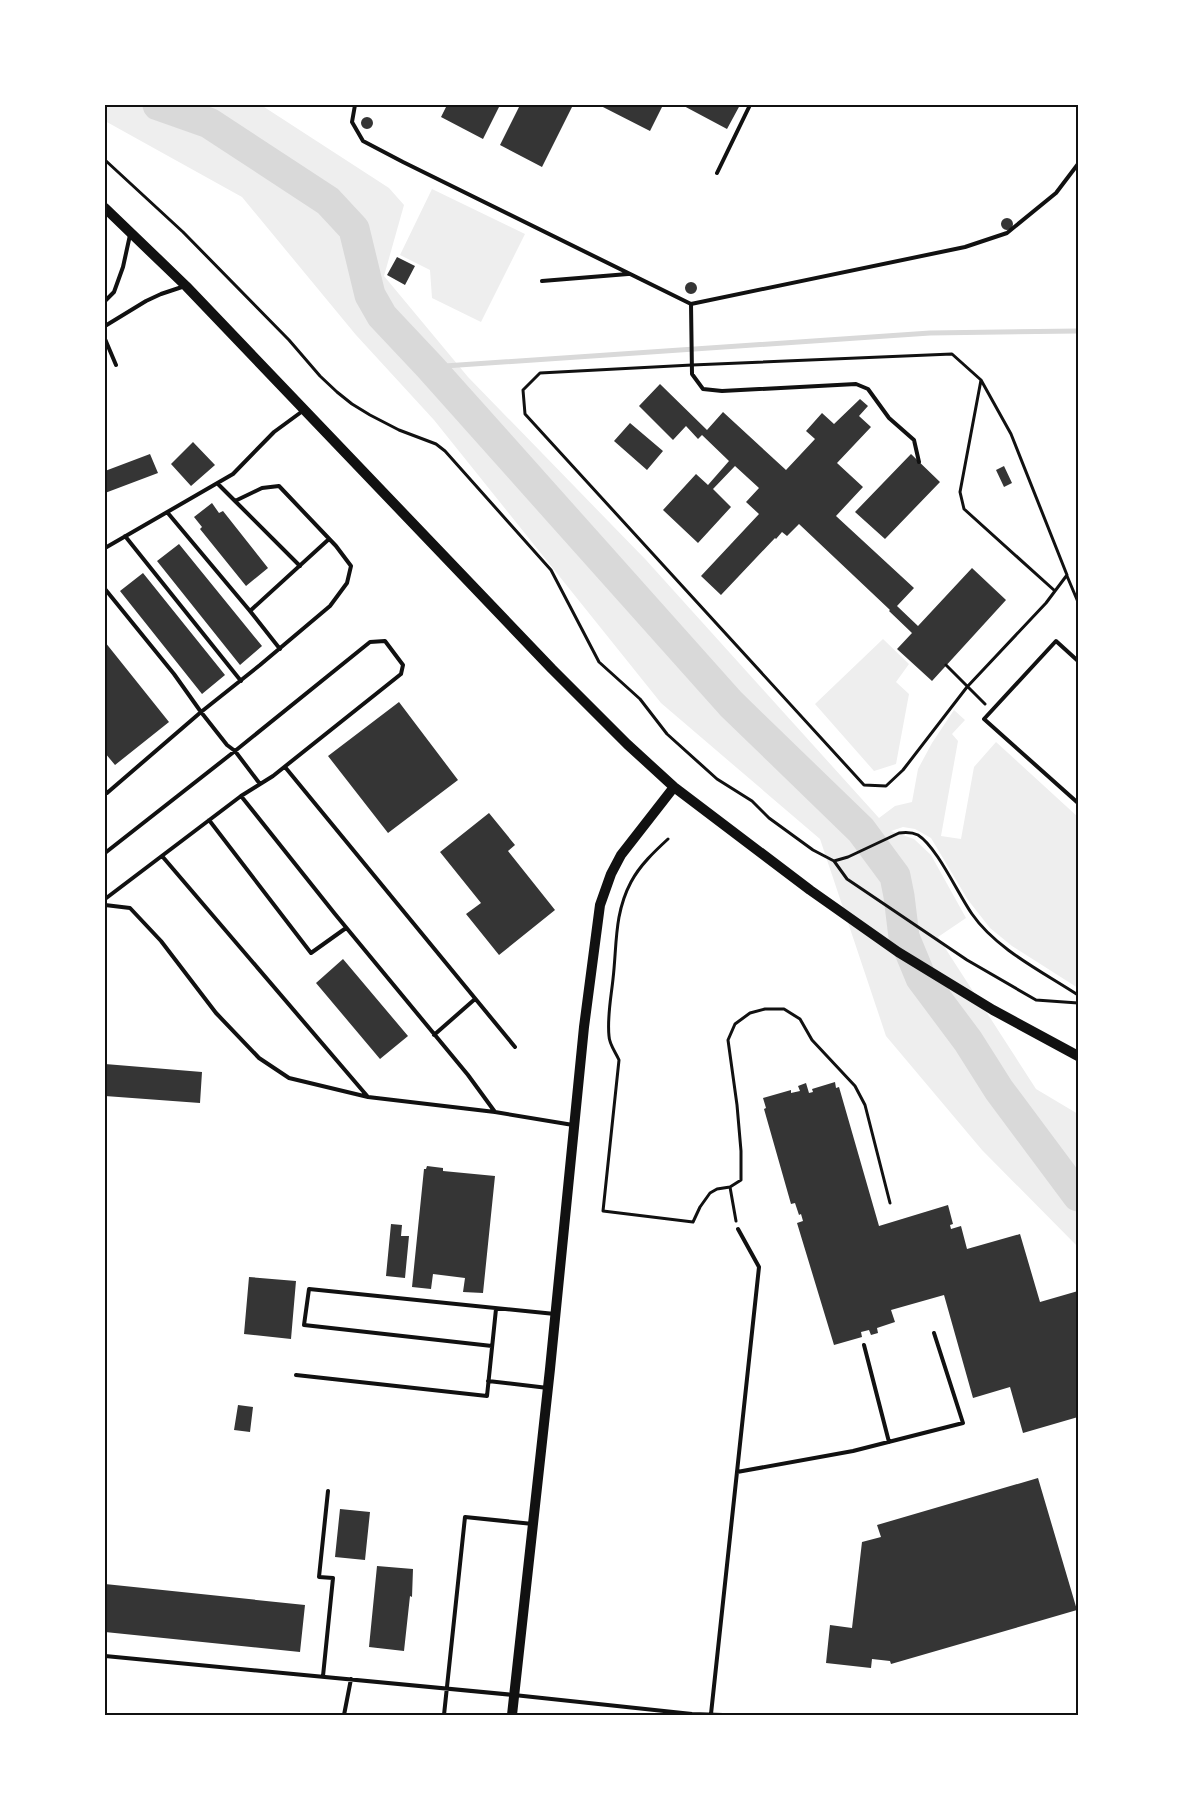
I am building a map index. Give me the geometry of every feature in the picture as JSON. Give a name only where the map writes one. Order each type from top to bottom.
[{"type":"main road","points":[[105,208],[186,286],[507,623],[627,744],[674,786],[850,920],[944,981],[1078,1056]]},
{"type":"main road","points":[[512,1715],[548,1388],[574,1125],[600,905],[611,874],[621,855],[674,786]]},
{"type":"lane","points":[[355,105],[352,122],[363,141],[691,304],[965,248],[1007,233],[1056,193],[1078,164]]},
{"type":"lane","points":[[717,173],[750,105]]},
{"type":"lane","points":[[105,301],[114,292],[123,267],[131,232]]},
{"type":"lane","points":[[542,281],[630,274]]},
{"type":"lane","points":[[105,326],[154,298],[186,286]]},
{"type":"lane","points":[[691,304],[692,374],[703,389],[722,391],[856,384],[868,389],[889,418],[914,440],[919,462]]},
{"type":"lane","points":[[105,339],[116,365]]},
{"type":"lane","points":[[105,548],[233,474],[274,432],[305,409]]},
{"type":"lane","points":[[218,484],[300,566]]},
{"type":"lane","points":[[106,792],[330,606],[347,583],[351,566],[329,539],[279,486],[262,488],[235,501]]},
{"type":"lane","points":[[167,512],[280,649]]},
{"type":"lane","points":[[125,536],[241,681]]},
{"type":"lane","points":[[250,611],[329,539]]},
{"type":"lane","points":[[105,589],[260,784]]},
{"type":"lane","points":[[105,853],[370,642],[385,641],[403,665],[401,674],[285,767],[241,796],[105,899]]},
{"type":"lane","points":[[1078,661],[1056,641],[984,719],[1078,803]]},
{"type":"lane","points":[[285,767],[515,1047]]},
{"type":"lane","points":[[241,796],[346,928],[468,1075],[495,1112]]},
{"type":"lane","points":[[209,820],[311,953],[346,928]]},
{"type":"lane","points":[[162,856],[368,1097]]},
{"type":"lane","points":[[105,906],[130,908],[161,941],[216,1013],[258,1058],[289,1078],[368,1097],[495,1112],[574,1125]]},
{"type":"lane","points":[[434,1035],[475,999]]},
{"type":"lane","points":[[710,1714],[759,1267],[738,1230]]},
{"type":"lane","points":[[492,1346],[304,1325],[309,1288],[555,1314]]},
{"type":"lane","points":[[296,1376],[487,1396],[496,1309]]},
{"type":"lane","points":[[737,1472],[853,1452],[963,1423],[934,1333]]},
{"type":"lane","points":[[864,1345],[889,1442]]},
{"type":"lane","points":[[488,1381],[548,1388]]},
{"type":"lane","points":[[323,1676],[333,1578],[319,1577],[328,1491]]},
{"type":"lane","points":[[444,1715],[465,1517],[533,1524]]},
{"type":"lane","points":[[105,1656],[447,1688],[692,1714],[723,1715]]},
{"type":"lane","points":[[344,1715],[351,1679]]},
{"type":"path","points":[[105,160],[183,232],[289,340],[320,376],[352,404],[399,430],[436,444],[445,451],[551,570],[599,662],[640,699],[667,734],[717,779],[752,801],[769,818],[813,850],[834,861],[847,878],[967,960],[1036,1000],[1078,1003]]},
{"type":"path","points":[[1067,575],[1046,603],[967,686],[904,770],[886,786],[864,785],[525,414],[523,390],[540,373],[692,363],[952,354],[982,380],[1011,434],[1078,602]]},
{"type":"path","points":[[982,380],[960,492],[964,509],[1055,591]]},
{"type":"path","points":[[946,666],[992,710]]},
{"type":"path","points":[[834,861],[899,833],[916,834],[924,840],[939,861],[970,912],[984,930],[1020,957],[1078,994]]},
{"type":"path","points":[[668,839],[652,854],[632,881],[621,908],[616,934],[614,977],[609,1013],[609,1038],[619,1060],[603,1211],[693,1222],[700,1207],[710,1193],[717,1189],[730,1187],[741,1180],[741,1151],[737,1105],[728,1040],[735,1024],[750,1013],[765,1009],[784,1009],[800,1019],[812,1040],[855,1086],[865,1105],[890,1203]]},
{"type":"path","points":[[730,1187],[738,1230]]},
{"type":"shaded area","points":[[105,105],[261,105],[389,188],[404,205],[384,276],[468,377],[646,560],[879,818],[895,806],[912,802],[918,769],[932,743],[954,710],[965,720],[952,734],[958,741],[941,836],[961,839],[974,767],[996,742],[1078,817],[1078,988],[1012,946],[990,928],[968,900],[931,838],[915,829],[903,827],[891,831],[914,839],[931,855],[966,918],[938,937],[1036,1089],[1078,1114],[1078,1247],[982,1150],[886,1036],[820,839],[661,703],[434,420],[356,335],[242,197],[105,121]]},
{"type":"shaded area","points":[[432,189],[525,234],[481,322],[432,298],[430,270],[400,255]]},
{"type":"shaded area","points":[[883,639],[909,664],[896,682],[909,694],[896,764],[874,771],[815,704]]},
{"type":"building","points":[[447,105],[500,105],[483,139],[441,117]]},
{"type":"building","points":[[520,105],[573,105],[542,167],[500,145]]},
{"type":"building","points":[[599,105],[663,105],[650,131]]},
{"type":"building","points":[[682,105],[740,105],[727,129]]},
{"type":"building","points":[[365,117],[369,117],[373,123],[369,129],[365,129],[361,125],[361,121]]},
{"type":"building","points":[[1005,218],[1009,218],[1013,224],[1009,230],[1005,230],[1001,226],[1001,222]]},
{"type":"building","points":[[397,257],[415,266],[405,285],[387,275]]},
{"type":"building","points":[[689,282],[693,282],[697,288],[693,294],[689,294],[685,290],[685,286]]},
{"type":"building","points":[[660,384],[707,430],[723,412],[786,470],[815,439],[806,431],[822,413],[834,424],[860,399],[868,406],[859,416],[871,427],[837,463],[863,487],[836,516],[914,588],[897,606],[918,626],[972,568],[1006,600],[932,681],[897,649],[912,633],[799,524],[787,536],[782,532],[775,538],[721,595],[701,576],[759,514],[746,502],[759,488],[735,466],[713,489],[731,507],[698,543],[663,510],[696,474],[708,485],[729,461],[702,435],[698,439],[686,426],[673,440],[639,406]]},
{"type":"building","points":[[630,423],[663,451],[647,470],[614,441]]},
{"type":"building","points":[[193,442],[215,465],[191,486],[171,464]]},
{"type":"building","points":[[150,454],[158,473],[105,493],[105,471]]},
{"type":"building","points":[[911,454],[940,482],[885,539],[855,512]]},
{"type":"building","points":[[1004,466],[1012,483],[1004,487],[996,470]]},
{"type":"building","points":[[212,503],[219,513],[223,511],[268,568],[246,586],[200,529],[202,527],[194,517]]},
{"type":"building","points":[[179,544],[262,646],[240,665],[157,561]]},
{"type":"building","points":[[143,573],[225,675],[202,694],[120,591]]},
{"type":"building","points":[[105,642],[169,722],[115,765],[105,753]]},
{"type":"building","points":[[399,702],[458,780],[388,833],[328,756]]},
{"type":"building","points":[[489,813],[515,845],[508,851],[555,910],[499,955],[466,914],[481,903],[440,852]]},
{"type":"building","points":[[343,959],[408,1036],[380,1059],[316,983]]},
{"type":"building","points":[[105,1064],[202,1072],[200,1103],[105,1096]]},
{"type":"building","points":[[835,1082],[836,1088],[839,1087],[879,1226],[948,1205],[953,1224],[950,1225],[951,1229],[961,1226],[967,1249],[1020,1234],[1040,1302],[1078,1291],[1078,1417],[1023,1433],[1010,1387],[973,1398],[944,1295],[891,1310],[895,1322],[877,1328],[878,1333],[871,1335],[869,1330],[861,1332],[862,1337],[834,1345],[797,1223],[803,1221],[801,1214],[799,1215],[795,1203],[791,1204],[764,1109],[766,1108],[763,1098],[791,1090],[791,1093],[800,1091],[798,1086],[806,1083],[809,1093],[813,1092],[812,1089]]},
{"type":"building","points":[[427,1166],[443,1168],[443,1171],[495,1176],[483,1293],[463,1292],[465,1278],[433,1274],[431,1289],[412,1287],[424,1169]]},
{"type":"building","points":[[391,1224],[402,1225],[401,1236],[409,1236],[405,1278],[386,1276]]},
{"type":"building","points":[[249,1277],[296,1281],[291,1339],[244,1334]]},
{"type":"building","points":[[238,1405],[253,1407],[250,1432],[234,1430]]},
{"type":"building","points":[[1038,1478],[1077,1610],[891,1664],[890,1661],[872,1659],[871,1668],[826,1663],[830,1625],[852,1628],[862,1542],[881,1537],[877,1525]]},
{"type":"building","points":[[340,1509],[370,1512],[365,1560],[335,1557]]},
{"type":"building","points":[[377,1566],[413,1569],[412,1597],[410,1596],[404,1651],[369,1647]]},
{"type":"building","points":[[105,1584],[305,1605],[300,1652],[105,1632]]},
{"type":"waterway","points":[[158,105],[209,123],[328,201],[354,229],[370,295],[382,316],[430,367],[731,704],[861,830],[895,876],[904,937],[921,978],[968,1041],[999,1090],[1078,1196]]},
{"type":"waterway","points":[[430,367],[930,333],[1078,331]]}]
